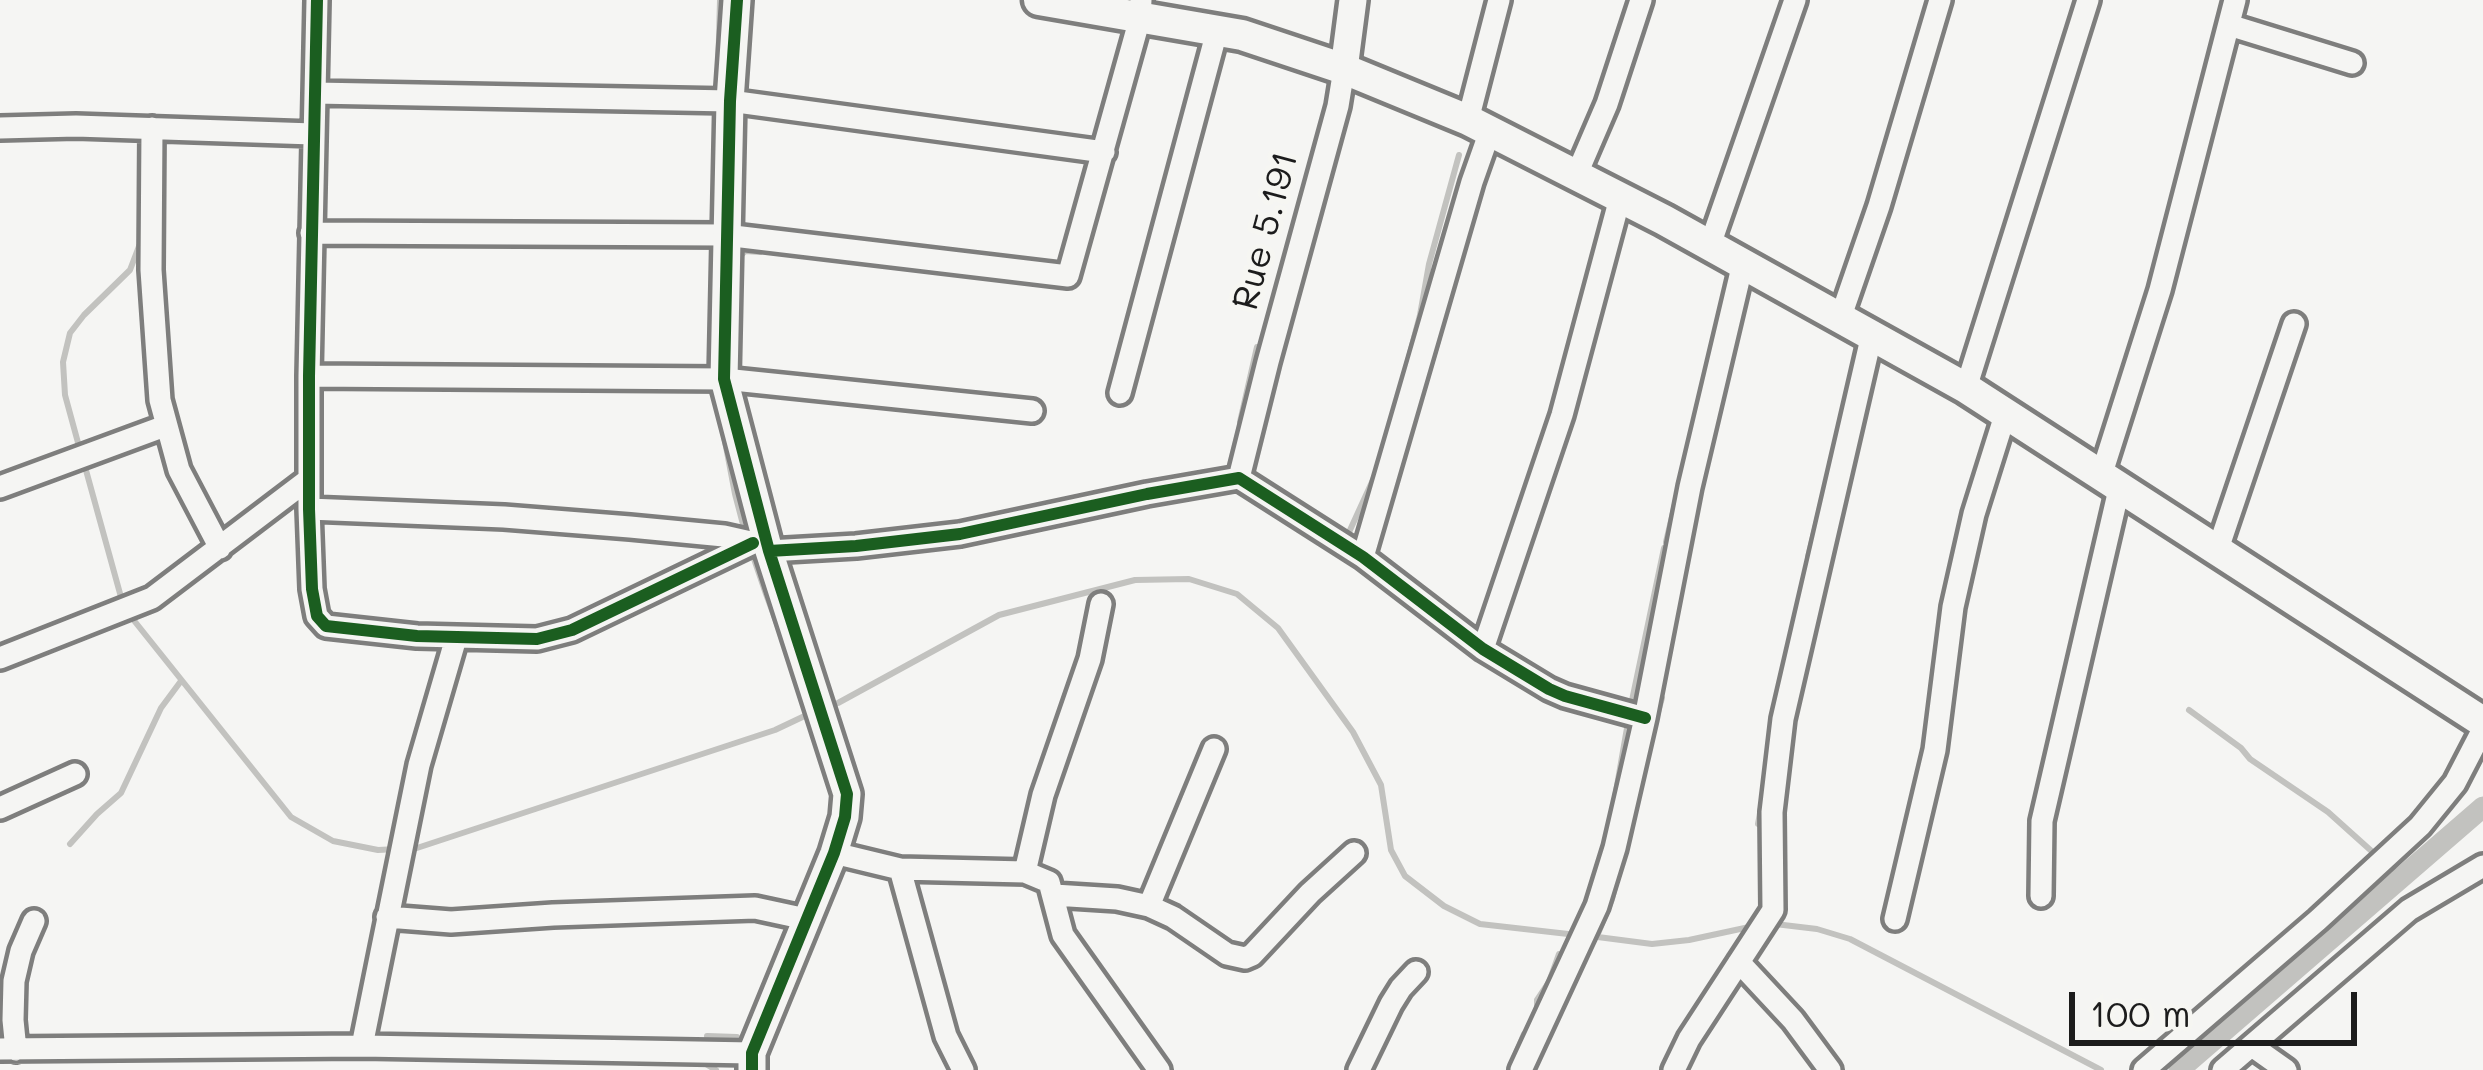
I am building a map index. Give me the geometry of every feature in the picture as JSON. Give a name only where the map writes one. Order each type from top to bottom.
[{"type":"main road","points":[[1039,0],[1140,9],[1289,49],[1479,126],[1710,245],[1966,388],[2483,726]]},
{"type":"street","points":[[317,0],[309,376],[309,509],[316,616],[326,626],[537,640],[572,630],[763,547]]},
{"type":"street","points":[[34,921],[14,982],[8,1049],[362,1046],[752,1061],[834,853],[847,794],[763,547],[724,380],[725,235],[737,0]]},
{"type":"street","name":"Rue 5.191","points":[[1239,478],[1338,106],[1353,0]]},
{"type":"street","points":[[1363,556],[1472,182],[1499,0]]},
{"type":"street","points":[[1576,176],[1607,104],[1640,0]]},
{"type":"street","points":[[1710,245],[1795,0]]},
{"type":"street","points":[[1841,316],[1940,0]]},
{"type":"street","points":[[1966,388],[2088,0]]},
{"type":"street","points":[[2041,896],[2042,821],[2111,479],[2235,0]]},
{"type":"street","points":[[311,232],[725,235],[1068,276],[1140,9]]},
{"type":"street","points":[[2229,26],[2352,63]]},
{"type":"street","points":[[1120,392],[1217,31]]},
{"type":"street","points":[[315,93],[730,101],[1104,152]]},
{"type":"street","points":[[0,128],[313,134]]},
{"type":"street","points":[[152,128],[151,269],[165,426],[179,470],[220,548]]},
{"type":"street","points":[[1483,649],[1562,416],[1620,198]]},
{"type":"street","points":[[1521,1070],[1597,907],[1615,848],[1690,487],[1743,263]]},
{"type":"street","points":[[2218,549],[2294,324]]},
{"type":"street","points":[[1674,1070],[1773,910],[1772,812],[1783,718],[1872,334]]},
{"type":"street","points":[[309,376],[724,380],[1032,411]]},
{"type":"street","points":[[1894,919],[1935,750],[1953,608],[1974,514],[2006,412]]},
{"type":"street","points":[[0,487],[165,426]]},
{"type":"street","points":[[309,509],[609,525],[724,536],[763,547],[876,544],[960,534],[1239,478],[1363,556],[1483,649],[1565,696],[1645,718]]},
{"type":"street","points":[[0,658],[152,598],[309,479]]},
{"type":"street","points":[[1025,872],[1043,795],[1090,658],[1101,604]]},
{"type":"street","points":[[362,1046],[419,765],[456,638]]},
{"type":"street","points":[[2144,1070],[2420,826],[2455,783],[2483,726]]},
{"type":"street","points":[[1149,907],[1214,748]]},
{"type":"street","points":[[0,808],[75,774]]},
{"type":"street","points":[[834,853],[900,869],[1025,872],[1049,882],[1063,935],[1159,1070]]},
{"type":"street","points":[[1054,895],[1117,898],[1149,907],[1173,917],[1227,954],[1245,958],[1354,854]]},
{"type":"street","points":[[2223,1070],[2409,910],[2483,866]]},
{"type":"street","points":[[900,869],[946,1036],[963,1070]]},
{"type":"street","points":[[387,917],[451,922],[755,908],[806,919]]},
{"type":"street","points":[[1739,962],[1793,1020],[1830,1070]]},
{"type":"street","points":[[1359,1070],[1391,1004],[1416,972]]},
{"type":"street","points":[[2252,1046],[2286,1070]]},
{"type":"waterway","points":[[718,74],[720,0]]},
{"type":"waterway","points":[[1347,109],[1352,92]]},
{"type":"waterway","points":[[1404,376],[1459,155]]},
{"type":"waterway","points":[[80,450],[65,395],[63,362],[70,333],[130,270],[141,241]]},
{"type":"waterway","points":[[737,260],[745,251],[760,252]]},
{"type":"waterway","points":[[1401,464],[1442,322]]},
{"type":"waterway","points":[[1240,422],[1257,347]]},
{"type":"waterway","points":[[1386,441],[1401,389]]},
{"type":"waterway","points":[[719,410],[745,532]]},
{"type":"waterway","points":[[1666,542],[1692,432]]},
{"type":"waterway","points":[[1826,488],[1832,460]]},
{"type":"waterway","points":[[84,463],[124,608],[291,817],[333,841],[378,850],[417,848],[775,730],[813,712]]},
{"type":"waterway","points":[[1345,541],[1377,471]]},
{"type":"waterway","points":[[1808,557],[1824,492]]},
{"type":"waterway","points":[[1631,705],[1664,548]]},
{"type":"waterway","points":[[752,553],[766,594]]},
{"type":"waterway","points":[[1789,646],[1805,574]]},
{"type":"waterway","points":[[826,707],[999,615],[1135,580],[1189,579],[1237,594],[1278,628],[1353,732],[1381,785],[1391,850],[1405,876],[1444,906],[1480,924],[1577,935]]},
{"type":"waterway","points":[[766,594],[791,662]]},
{"type":"waterway","points":[[70,844],[121,793],[161,708],[181,681]]},
{"type":"waterway","points":[[1650,741],[1662,698]]},
{"type":"waterway","points":[[2189,710],[2328,812],[2377,856]]},
{"type":"waterway","points":[[1614,803],[1627,728]]},
{"type":"waterway","points":[[1758,824],[1765,785]]},
{"type":"waterway","points":[[2179,1070],[2483,807]]},
{"type":"waterway","points":[[1597,936],[1621,863]]},
{"type":"waterway","points":[[2390,866],[2402,879]]},
{"type":"waterway","points":[[1775,924],[1850,939],[2101,1070]]},
{"type":"waterway","points":[[1590,936],[1652,944],[1754,926]]},
{"type":"waterway","points":[[1537,1013],[1537,1000],[1559,954]]},
{"type":"waterway","points":[[1509,1070],[1524,1034]]},
{"type":"waterway","points":[[707,1036],[737,1037]]},
{"type":"waterway","points":[[699,1060],[716,1070]]},
{"type":"cycle path","points":[[317,0],[309,376],[309,509],[317,616],[326,626],[417,636],[537,639],[572,630],[753,543]]},
{"type":"cycle path","points":[[737,0],[724,379],[769,551],[847,794],[834,853],[752,1053],[752,1070]]},
{"type":"cycle path","points":[[769,551],[960,534],[1239,478],[1363,557],[1483,649],[1549,689],[1645,718]]}]
